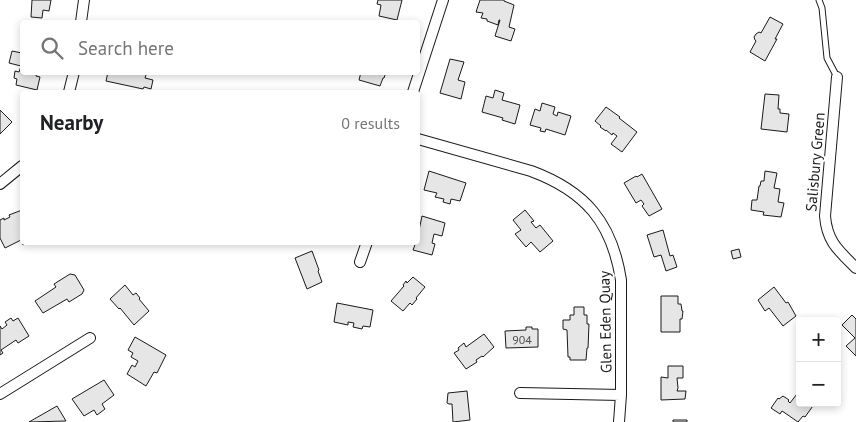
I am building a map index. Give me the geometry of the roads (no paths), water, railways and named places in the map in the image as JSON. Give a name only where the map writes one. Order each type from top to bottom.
[{"type":"street","points":[[81,20],[84,0]]},
{"type":"street","points":[[420,71],[444,0]]},
{"type":"street","points":[[69,90],[73,75]]},
{"type":"street","points":[[414,90],[419,75]]},
{"type":"street","name":"Salisbury Green","points":[[837,77],[825,216],[829,237],[837,249],[856,268]]},
{"type":"street","name":"Glen Eden Quay","points":[[420,140],[548,177],[581,198],[594,212],[613,244],[621,280],[621,395],[619,422]]},
{"type":"street","points":[[0,184],[20,168]]},
{"type":"street","points":[[360,262],[366,245]]},
{"type":"street","points":[[0,394],[90,338]]},
{"type":"street","points":[[520,393],[621,395]]},
{"type":"lane","points":[[819,0],[822,8],[827,58],[837,77]]}]
